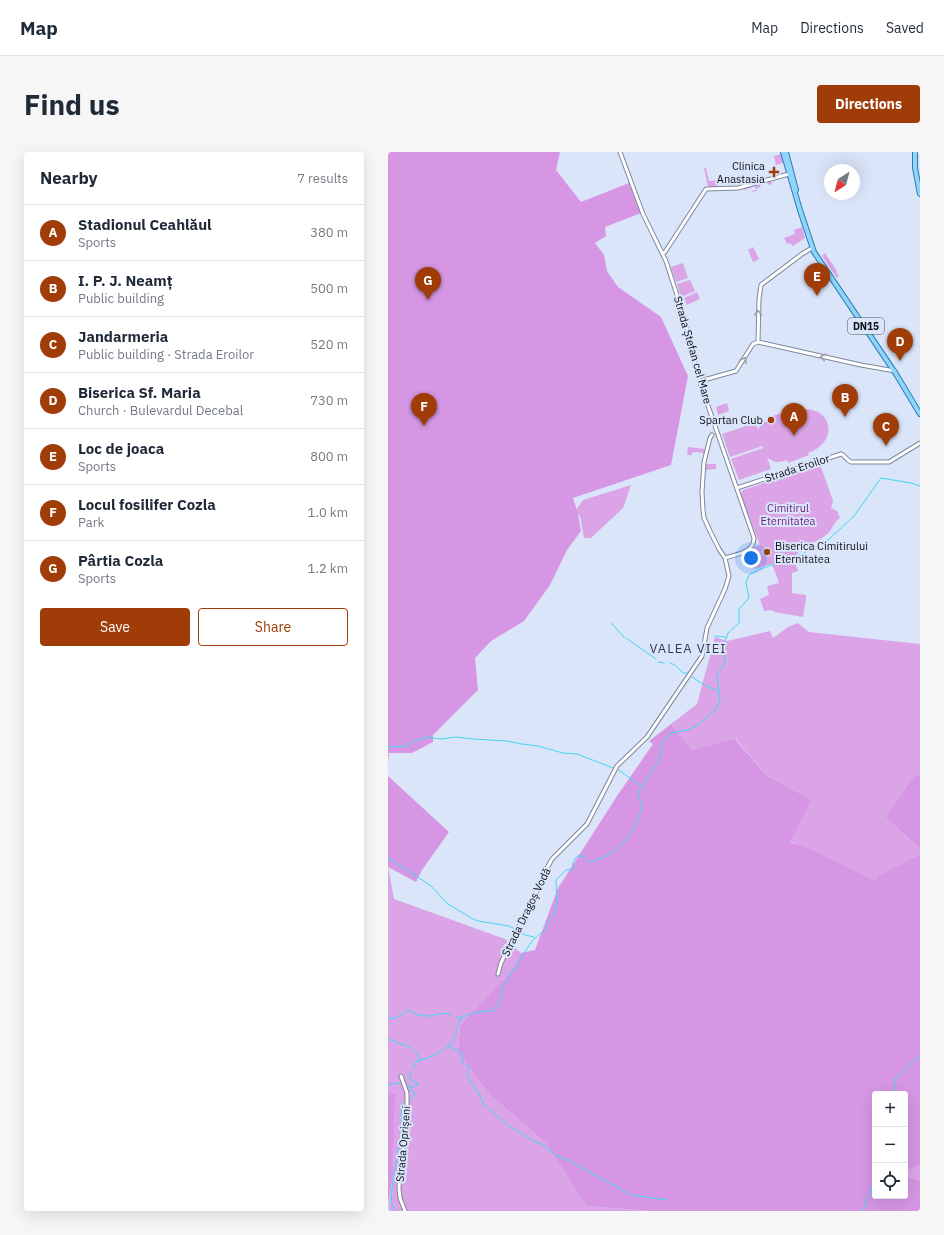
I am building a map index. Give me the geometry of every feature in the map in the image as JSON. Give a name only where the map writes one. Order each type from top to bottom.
[{"type":"main road","name":"DN15","points":[[785,152],[789,174],[812,248],[816,256],[895,371],[920,414]]},
{"type":"main road","name":"DN15","points":[[785,152],[815,251],[920,410]]},
{"type":"main road","points":[[916,152],[915,168],[920,194]]},
{"type":"street","name":"Strada Ștefan cel Mare","points":[[620,152],[643,214],[663,253],[686,323],[700,381],[754,538],[753,545],[749,550],[726,558]]},
{"type":"street","points":[[663,253],[706,189],[738,188],[789,174]]},
{"type":"street","points":[[758,342],[759,299],[761,284],[812,248]]},
{"type":"street","points":[[700,381],[736,371],[753,344],[758,342],[895,371]]},
{"type":"street","name":"Strada Dragoș Vodă","points":[[498,974],[501,963],[514,934],[552,859],[587,824],[617,766],[647,737],[700,660],[704,650],[707,628],[728,579],[726,558],[719,549],[713,537],[704,518],[703,510],[702,492],[704,462],[712,435]]},
{"type":"street","name":"Strada Eroilor","points":[[737,488],[841,454],[851,462],[889,462],[920,443]]},
{"type":"street","name":"Strada Oprișeni","points":[[401,1076],[407,1095],[405,1136],[399,1188],[400,1198],[405,1211]]},
{"type":"green space","points":[[781,154],[783,163],[776,165],[774,156]]},
{"type":"green space","points":[[704,168],[706,168],[709,181],[717,180],[718,187],[708,187]]},
{"type":"green space","points":[[771,181],[772,184],[768,185],[768,183],[760,185],[761,187],[757,188],[757,191],[752,192],[756,190],[755,186],[744,190],[744,188]]},
{"type":"green space","points":[[802,227],[805,238],[793,246],[790,243],[787,244],[784,238],[795,234],[794,230]]},
{"type":"green space","points":[[753,247],[759,259],[753,262],[748,250]]},
{"type":"green space","points":[[825,253],[837,271],[836,272],[839,276],[837,278],[822,256]]},
{"type":"green space","points":[[683,263],[688,278],[676,282],[671,267]]},
{"type":"green space","points":[[690,280],[695,291],[681,297],[677,284]]},
{"type":"green space","points":[[697,292],[700,299],[687,305],[684,298]]},
{"type":"green space","points":[[727,403],[729,411],[718,415],[716,407]]},
{"type":"green space","points":[[798,408],[799,410],[819,412],[825,418],[828,425],[828,433],[825,440],[818,447],[808,453],[809,455],[788,463],[787,460],[776,462],[767,457],[771,469],[739,480],[731,459],[763,448],[763,446],[730,457],[722,434],[755,423],[758,429],[763,423],[769,420],[769,417]]},
{"type":"green space","points":[[688,447],[705,449],[704,453],[696,452],[692,453],[692,455],[687,455]]},
{"type":"green space","points":[[706,464],[716,464],[716,469],[705,470]]},
{"type":"green space","name":"Cimitirul Eternitatea","points":[[820,464],[833,501],[831,508],[837,511],[840,518],[825,536],[805,547],[795,558],[798,571],[792,573],[792,593],[806,595],[803,617],[771,610],[764,611],[760,599],[769,595],[767,586],[779,583],[772,564],[754,569],[750,551],[751,548],[760,545],[740,494],[743,490]]},
{"type":"green space","points":[[631,485],[623,508],[591,538],[584,538],[580,516],[574,513],[583,500]]},
{"type":"green space","points":[[798,623],[809,632],[920,644],[920,776],[915,775],[885,817],[920,849],[920,854],[890,870],[886,875],[871,883],[790,841],[812,800],[766,775],[736,739],[692,750],[671,724],[697,704],[715,637],[727,641],[770,631],[773,638],[788,627]]},
{"type":"green space","points":[[388,867],[394,899],[505,939],[521,953],[513,969],[460,1025],[458,1052],[489,1094],[546,1143],[586,1206],[650,1211],[388,1211],[393,1175],[395,1105],[397,1093],[388,1092]]},
{"type":"green space","points":[[920,1165],[920,1180],[908,1177],[908,1171]]},
{"type":"shaded area","points":[[388,152],[560,152],[556,170],[581,202],[629,183],[641,213],[605,227],[606,236],[595,243],[604,255],[607,271],[618,287],[661,317],[688,376],[671,465],[573,498],[581,531],[567,550],[550,585],[524,621],[491,641],[475,658],[478,690],[433,735],[433,742],[412,753],[389,753],[388,765]]},
{"type":"shaded area","points":[[671,724],[692,750],[735,739],[766,775],[812,800],[790,842],[812,850],[875,881],[878,876],[920,854],[920,1165],[908,1171],[908,1091],[872,1091],[872,1199],[908,1199],[908,1177],[920,1180],[920,1211],[650,1211],[586,1206],[546,1143],[489,1094],[458,1052],[460,1025],[513,969],[521,953],[535,950],[558,888],[617,796],[653,744],[649,741]]},
{"type":"shaded area","points":[[915,775],[920,776],[920,849],[885,817]]},
{"type":"shaded area","points":[[388,776],[449,832],[422,870],[416,882],[388,867]]},
{"type":"shaded area","points":[[388,1092],[397,1093],[395,1105],[393,1175],[388,1205]]},
{"type":"waterway","points":[[412,1069],[417,1061],[439,1053],[452,1041],[462,1018],[473,1013],[493,1011],[500,999],[503,985],[507,982],[511,972],[516,969],[518,962],[530,944],[546,929],[549,920],[554,914],[557,903],[556,880],[566,870],[571,870],[574,868],[572,864],[577,856],[583,856],[589,862],[593,861],[609,854],[623,843],[639,818],[641,806],[638,792],[659,761],[661,748],[665,739],[671,733],[688,730],[696,726],[715,711],[720,701],[717,675],[724,664],[725,656],[723,648],[728,633],[739,623],[739,609],[749,598],[746,582],[749,575],[758,570],[802,554],[828,540],[854,516],[881,478],[920,486]]},
{"type":"waterway","points":[[611,623],[624,637]]},
{"type":"waterway","points":[[715,636],[726,637]]},
{"type":"waterway","points":[[626,638],[656,659]]},
{"type":"waterway","points":[[658,662],[664,663]]},
{"type":"waterway","points":[[670,663],[675,665],[683,673],[687,673]]},
{"type":"waterway","points":[[692,677],[706,686],[718,691]]},
{"type":"waterway","points":[[388,747],[406,746],[412,742],[427,737],[441,739],[456,737],[507,741],[538,746],[563,753],[577,754],[613,768]]},
{"type":"waterway","points":[[617,769],[641,786]]},
{"type":"waterway","points":[[388,858],[430,885],[448,904],[471,918],[478,921],[509,926],[515,929]]},
{"type":"waterway","points":[[518,931],[525,935],[534,937]]},
{"type":"waterway","points":[[388,1018],[397,1017],[409,1010],[423,1016],[441,1013],[451,1015]]},
{"type":"waterway","points":[[455,1017],[462,1018]]},
{"type":"waterway","points":[[388,1039],[411,1048]]},
{"type":"waterway","points":[[448,1046],[460,1052],[463,1063],[469,1067],[467,1075],[484,1105],[509,1126],[544,1145],[555,1155],[568,1160],[631,1195],[668,1200]]},
{"type":"waterway","points":[[413,1050],[417,1053],[420,1061]]},
{"type":"waterway","points":[[894,1091],[895,1079],[920,1055]]},
{"type":"waterway","points":[[409,1101],[415,1094],[410,1090],[411,1087],[418,1085],[410,1079],[409,1077],[411,1072]]},
{"type":"waterway","points":[[388,1085],[397,1083],[400,1084]]},
{"type":"waterway","points":[[405,1083],[407,1083],[410,1088]]},
{"type":"waterway","points":[[395,1211],[391,1202],[392,1187],[401,1136],[402,1104],[404,1103]]},
{"type":"waterway","points":[[863,1211],[872,1186]]},
{"type":"place","name":"Clinica Anastasia","points":[[774,172]]},
{"type":"place","name":"Loc de joaca","points":[[817,296]]},
{"type":"place","name":"Pârtia Cozla","points":[[428,300]]},
{"type":"place","name":"Biserica Sf. Maria","points":[[900,361]]},
{"type":"place","name":"I. P. J. Neamț","points":[[845,417]]},
{"type":"place","name":"Spartan Club","points":[[771,420]]},
{"type":"place","name":"Locul fosilifer Cozla","points":[[424,426]]},
{"type":"place","name":"Stadionul Ceahlăul","points":[[794,436]]},
{"type":"place","name":"Jandarmeria","points":[[886,446]]},
{"type":"place","name":"Biserica Cimitirului Eternitatea","points":[[767,552]]},
{"type":"district","name":"VALEA VIEI","points":[[688,648]]}]
